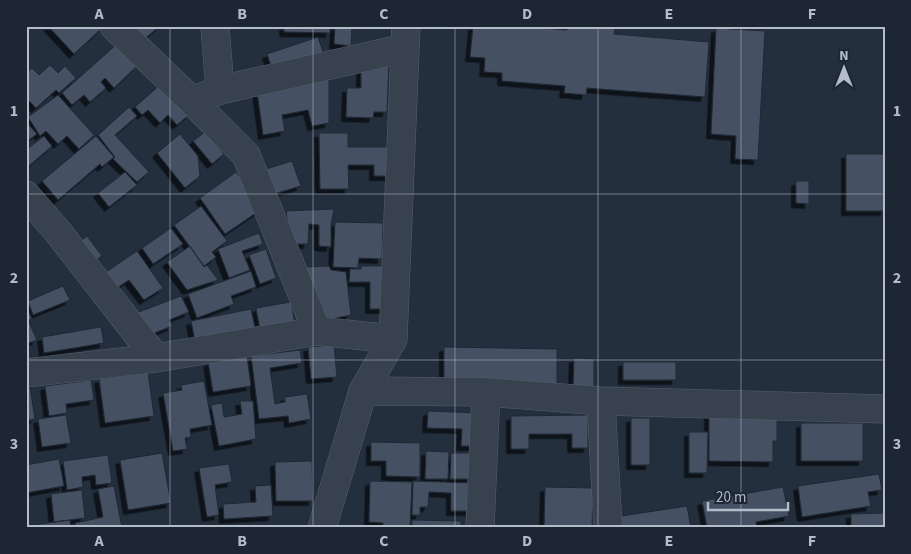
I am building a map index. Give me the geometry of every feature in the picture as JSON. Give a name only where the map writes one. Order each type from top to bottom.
[{"type":"street","points":[[114,26],[246,154],[317,331]]},
{"type":"street","points":[[215,26],[220,90]]},
{"type":"street","points":[[192,101],[220,90],[406,37],[393,339],[363,391],[322,528]]},
{"type":"street","points":[[26,195],[58,232],[156,358]]},
{"type":"street","points":[[26,373],[156,358],[317,331],[393,339]]},
{"type":"street","points":[[363,391],[486,392],[601,400],[885,409]]},
{"type":"street","points":[[480,528],[486,392]]},
{"type":"street","points":[[601,400],[608,528]]},
{"type":"building","points":[[48,26],[102,26],[103,27],[74,54]]},
{"type":"building","points":[[129,26],[160,26],[142,41]]},
{"type":"building","points":[[284,26],[330,26],[330,33],[284,32]]},
{"type":"building","points":[[335,26],[352,26],[351,46],[334,44]]},
{"type":"building","points":[[473,26],[517,26],[567,30],[567,26],[603,26],[615,27],[614,34],[709,42],[705,97],[587,88],[586,95],[564,93],[565,86],[502,81],[502,73],[484,72],[485,58],[470,57]]},
{"type":"building","points":[[716,28],[765,31],[758,160],[735,159],[736,136],[711,134]]},
{"type":"building","points":[[318,37],[324,55],[273,72],[267,54]]},
{"type":"building","points":[[118,43],[138,65],[114,88],[105,78],[101,82],[106,88],[90,102],[84,95],[72,105],[62,93]]},
{"type":"building","points":[[389,60],[387,112],[374,112],[373,118],[346,117],[347,88],[361,88],[361,65]]},
{"type":"building","points":[[50,65],[58,73],[65,66],[76,78],[59,93],[56,90],[36,108],[26,98],[26,73],[32,68],[39,75]]},
{"type":"building","points":[[329,73],[329,123],[312,126],[308,110],[282,115],[285,131],[263,135],[257,91]]},
{"type":"building","points":[[162,83],[190,114],[177,125],[168,115],[160,123],[148,110],[142,115],[135,107]]},
{"type":"building","points":[[58,95],[94,135],[79,149],[67,136],[58,144],[46,131],[40,136],[28,117]]},
{"type":"building","points":[[129,107],[137,116],[115,135],[149,172],[137,182],[113,159],[115,157],[98,135]]},
{"type":"building","points":[[26,122],[37,134],[26,142]]},
{"type":"building","points":[[205,132],[224,154],[212,164],[193,141]]},
{"type":"building","points":[[319,133],[348,133],[348,147],[392,147],[392,176],[374,176],[374,165],[348,165],[349,189],[320,189]]},
{"type":"building","points":[[180,134],[198,156],[200,176],[185,188],[157,153]]},
{"type":"building","points":[[44,136],[52,146],[29,166],[26,163],[26,150]]},
{"type":"building","points":[[96,136],[114,157],[102,167],[100,164],[58,200],[42,181]]},
{"type":"building","points":[[846,154],[885,154],[885,211],[846,211]]},
{"type":"building","points":[[292,161],[301,186],[274,194],[266,169]]},
{"type":"building","points":[[125,172],[137,185],[109,207],[98,193]]},
{"type":"building","points":[[236,172],[262,209],[225,234],[200,198]]},
{"type":"building","points":[[796,181],[809,181],[809,204],[796,203]]},
{"type":"building","points":[[201,206],[227,241],[212,252],[216,257],[204,266],[174,225]]},
{"type":"building","points":[[334,209],[331,225],[331,247],[319,246],[319,225],[309,224],[308,244],[291,244],[286,211]]},
{"type":"building","points":[[335,222],[383,223],[382,259],[359,258],[358,268],[333,267]]},
{"type":"building","points":[[171,228],[183,244],[153,264],[142,248]]},
{"type":"building","points":[[259,233],[263,244],[242,251],[250,270],[229,278],[218,249]]},
{"type":"building","points":[[87,236],[102,256],[90,264],[76,244]]},
{"type":"building","points":[[190,246],[204,267],[207,265],[218,280],[187,290],[167,262]]},
{"type":"building","points":[[266,249],[276,278],[260,284],[249,255]]},
{"type":"building","points":[[137,251],[163,288],[144,300],[129,280],[114,290],[103,274]]},
{"type":"building","points":[[329,266],[331,270],[346,272],[351,315],[322,321],[302,267]]},
{"type":"building","points":[[361,266],[385,266],[384,309],[370,309],[370,282],[349,282],[350,269],[361,269]]},
{"type":"building","points":[[251,271],[256,287],[231,296],[234,304],[197,318],[188,294]]},
{"type":"building","points":[[63,286],[70,300],[33,315],[28,301]]},
{"type":"building","points":[[181,296],[189,312],[169,320],[172,326],[147,336],[131,315]]},
{"type":"building","points":[[291,302],[295,324],[260,330],[256,308]]},
{"type":"building","points":[[26,306],[32,319],[28,320],[37,340],[26,344]]},
{"type":"building","points":[[251,309],[255,328],[195,341],[191,321]]},
{"type":"building","points":[[101,327],[104,343],[44,353],[42,337]]},
{"type":"building","points":[[334,345],[337,377],[311,379],[308,347]]},
{"type":"building","points":[[444,347],[557,349],[557,384],[444,383]]},
{"type":"building","points":[[300,350],[302,363],[270,368],[275,404],[285,402],[285,397],[307,394],[311,419],[289,423],[288,416],[259,419],[251,356]]},
{"type":"building","points":[[247,356],[251,386],[213,392],[208,362]]},
{"type":"building","points":[[574,358],[594,359],[594,389],[573,389]]},
{"type":"building","points":[[623,362],[676,362],[676,380],[623,380]]},
{"type":"building","points":[[148,372],[154,416],[105,423],[99,379]]},
{"type":"building","points":[[91,380],[94,400],[66,404],[67,413],[49,416],[45,386]]},
{"type":"building","points":[[204,381],[212,425],[190,429],[191,437],[185,438],[187,449],[173,451],[163,393],[182,390],[181,385]]},
{"type":"building","points":[[30,387],[35,419],[26,421],[26,388]]},
{"type":"building","points":[[240,401],[253,401],[256,439],[219,446],[211,405],[222,403],[224,417],[242,414]]},
{"type":"building","points":[[428,411],[477,413],[476,446],[461,446],[462,429],[427,428]]},
{"type":"building","points":[[709,412],[777,413],[777,441],[773,441],[773,462],[709,461]]},
{"type":"building","points":[[66,415],[71,443],[42,447],[38,419]]},
{"type":"building","points":[[588,415],[588,448],[572,448],[572,434],[529,434],[529,449],[511,449],[511,416]]},
{"type":"building","points":[[631,418],[650,418],[650,465],[631,465]]},
{"type":"building","points":[[801,423],[863,423],[863,461],[801,461]]},
{"type":"building","points":[[689,432],[708,432],[707,473],[689,473]]},
{"type":"building","points":[[371,442],[420,443],[420,477],[386,476],[386,461],[371,461]]},
{"type":"building","points":[[426,451],[449,452],[448,479],[425,479]]},
{"type":"building","points":[[162,453],[171,503],[128,510],[120,460]]},
{"type":"building","points":[[451,453],[472,453],[472,479],[450,479]]},
{"type":"building","points":[[108,455],[112,483],[96,485],[95,475],[82,477],[83,487],[67,490],[63,461]]},
{"type":"building","points":[[59,459],[64,486],[26,493],[26,465]]},
{"type":"building","points":[[312,461],[313,501],[276,501],[275,462]]},
{"type":"building","points":[[229,464],[232,482],[215,485],[219,515],[207,517],[199,468]]},
{"type":"building","points":[[879,474],[882,490],[868,492],[871,506],[802,517],[798,486]]},
{"type":"building","points":[[370,481],[412,482],[410,528],[383,528],[383,523],[369,522]]},
{"type":"building","points":[[413,481],[471,483],[470,511],[451,511],[451,493],[429,492],[428,507],[420,507],[420,515],[412,515]]},
{"type":"building","points":[[271,485],[273,516],[224,519],[223,504],[256,502],[255,486]]},
{"type":"building","points":[[114,486],[122,528],[76,528],[75,523],[103,517],[98,489]]},
{"type":"building","points":[[545,487],[593,488],[592,528],[544,528]]},
{"type":"building","points":[[783,487],[789,516],[756,522],[757,528],[707,528],[702,501]]},
{"type":"building","points":[[82,490],[85,518],[54,522],[51,494]]},
{"type":"building","points":[[687,506],[691,528],[617,528],[615,517]]},
{"type":"building","points":[[885,513],[885,527],[851,528],[851,514]]},
{"type":"building","points":[[70,520],[71,528],[26,528],[26,526]]},
{"type":"building","points":[[412,520],[461,521],[461,528],[412,528]]}]
